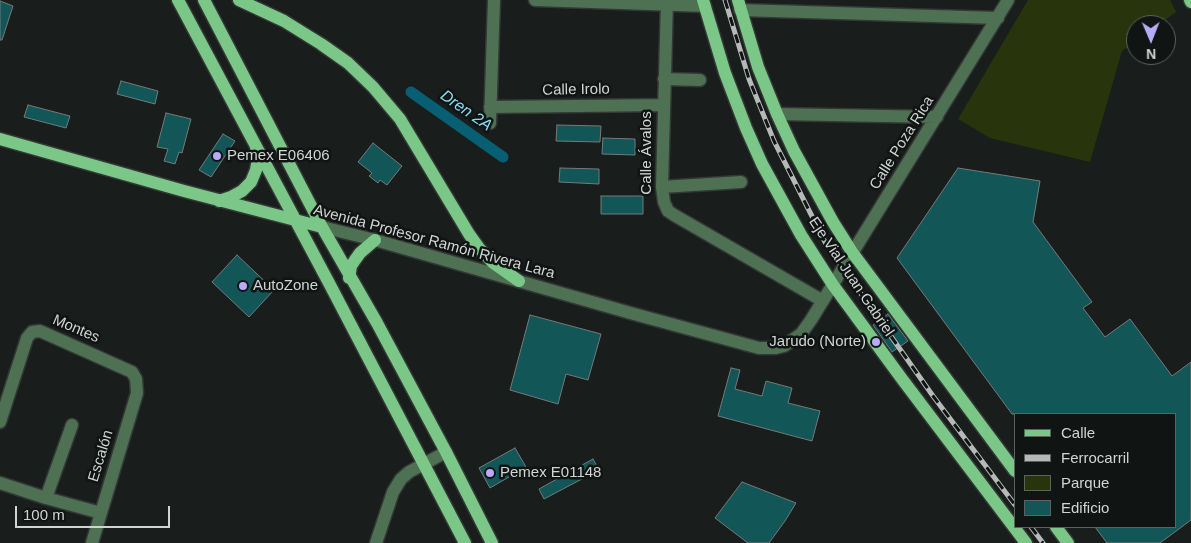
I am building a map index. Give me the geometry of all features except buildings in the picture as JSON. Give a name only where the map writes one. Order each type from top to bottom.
[{"type":"main road","points":[[204,0],[349,278],[376,323],[446,452],[492,543]]},
{"type":"main road","points":[[239,0],[284,21],[348,63],[373,87],[400,119],[469,234],[492,262],[519,281]]},
{"type":"main road","points":[[176,1],[256,144],[466,543]]},
{"type":"main road","name":"Eje Vial Juan Gabriel","points":[[704,3],[725,73],[746,128],[762,164],[801,235],[834,285],[902,379],[1014,527]]},
{"type":"main road","name":"Eje Vial Juan Gabriel","points":[[739,5],[758,67],[777,114],[811,184],[852,252],[1014,470]]},
{"type":"main road","name":"Avenida Profesor Ramón Rivera Lara","points":[[0,140],[219,201],[322,227]]},
{"type":"main road","points":[[219,201],[242,191],[251,182],[258,158],[256,144]]},
{"type":"main road","points":[[349,278],[354,260],[375,240]]},
{"type":"main road","name":"Eje Vial Juan Gabriel","points":[[1015,528],[1026,543]]},
{"type":"main road","points":[[1057,528],[1068,543]]},
{"type":"street","points":[[490,123],[494,0]]},
{"type":"street","points":[[535,0],[704,3]]},
{"type":"street","name":"Calle Poza Rica","points":[[834,285],[852,252],[1008,0]]},
{"type":"street","name":"Calle Ávalos","points":[[667,2],[662,187],[664,202],[668,210],[823,301]]},
{"type":"street","points":[[739,5],[998,18]]},
{"type":"street","points":[[664,79],[700,80]]},
{"type":"street","name":"Calle Irolo","points":[[490,107],[663,105]]},
{"type":"street","points":[[777,114],[937,117]]},
{"type":"street","points":[[662,187],[741,182]]},
{"type":"street","name":"Avenida Profesor Ramón Rivera Lara","points":[[322,227],[375,240],[759,348],[784,346],[801,334],[834,285]]},
{"type":"street","name":"Montes","points":[[0,422],[27,338],[32,332],[40,331],[128,369],[136,378]]},
{"type":"street","name":"Escalón","points":[[92,543],[137,393],[136,378]]},
{"type":"street","points":[[46,498],[72,424]]},
{"type":"street","points":[[376,543],[393,492],[409,472],[446,452]]},
{"type":"street","points":[[0,483],[101,513]]},
{"type":"green space","points":[[1028,0],[1170,0],[1176,12],[1172,15],[1126,15],[1126,48],[1122,51],[1090,162],[990,138],[958,119]]},
{"type":"waterway","name":"Dren 2A","points":[[411,92],[503,157]]},
{"type":"railway","points":[[725,0],[749,79],[774,141],[826,244],[933,396],[1014,504]]},
{"type":"railway","points":[[1032,528],[1043,543]]},
{"type":"place","name":"Pemex E06406","points":[[217,156]]},
{"type":"place","name":"AutoZone","points":[[243,286]]},
{"type":"place","name":"Jarudo (Norte)","points":[[876,342]]},
{"type":"place","name":"Pemex E01148","points":[[490,473]]}]
